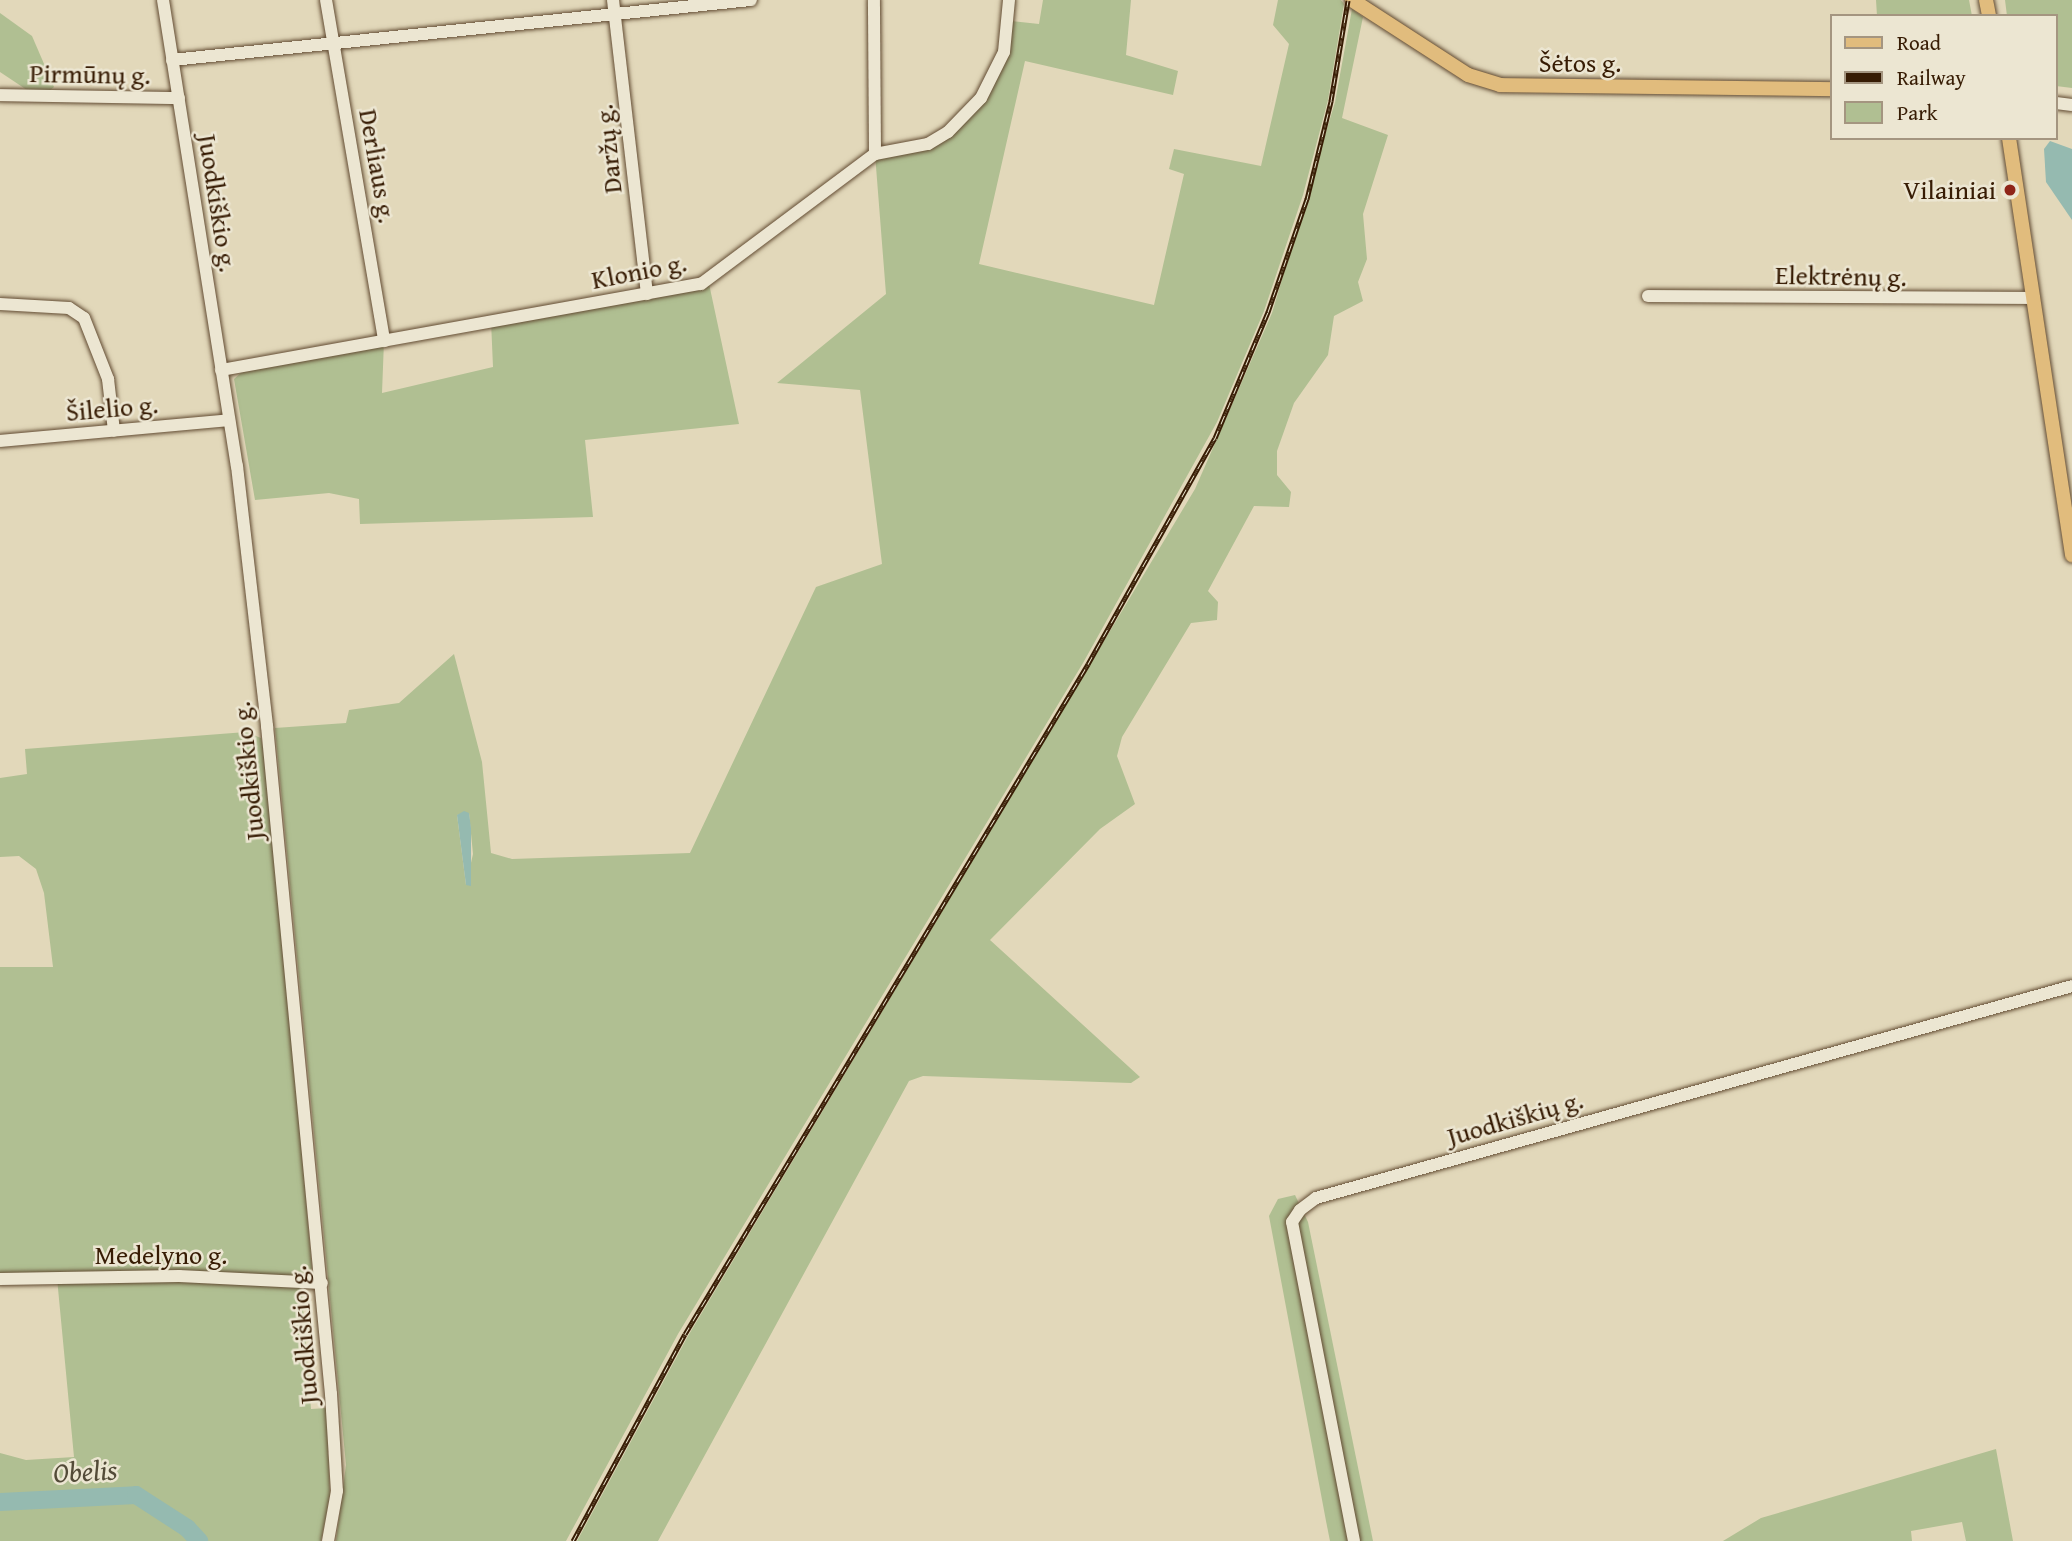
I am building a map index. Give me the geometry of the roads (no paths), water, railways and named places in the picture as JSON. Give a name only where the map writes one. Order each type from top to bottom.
[{"type":"main road","name":"Šėtos g.","points":[[1352,0],[1468,75],[1500,85],[1830,89]]},
{"type":"main road","points":[[2009,140],[2072,555]]},
{"type":"street","name":"Juodkiškio g.","points":[[163,0],[229,420],[268,739],[321,1283],[337,1491],[328,1541]]},
{"type":"street","name":"Derliaus g.","points":[[326,0],[384,341]]},
{"type":"street","name":"Daržų g.","points":[[613,0],[647,294]]},
{"type":"street","points":[[172,60],[751,0]]},
{"type":"street","points":[[874,0],[875,154],[928,144],[948,132],[981,98],[1004,52],[1009,0]]},
{"type":"street","name":"Pirmūnų g.","points":[[0,95],[178,98]]},
{"type":"street","name":"Klonio g.","points":[[221,370],[701,284],[875,154]]},
{"type":"street","name":"Elektrėnų g.","points":[[1648,296],[2034,298]]},
{"type":"street","points":[[0,304],[69,308],[84,318],[108,379],[114,431]]},
{"type":"street","name":"Šilelio g.","points":[[0,441],[229,420]]},
{"type":"street","name":"Juodkiškių g.","points":[[1354,1541],[1293,1222],[1308,1204],[1329,1194],[2072,986]]},
{"type":"street","name":"Medelyno g.","points":[[0,1279],[179,1276],[321,1283]]},
{"type":"water","points":[[2050,141],[2072,149],[2072,220],[2046,182],[2044,149]]},
{"type":"water","points":[[464,811],[469,813],[471,828],[471,886],[466,885],[457,815]]},
{"type":"waterway","name":"Obelis","points":[[0,1502],[136,1495],[187,1528],[199,1541]]},
{"type":"railway","points":[[573,1541],[685,1334],[1088,664],[1215,438],[1268,312],[1307,199],[1331,101],[1348,0]]},
{"type":"place","name":"Vilainiai","points":[[2010,190]]}]
